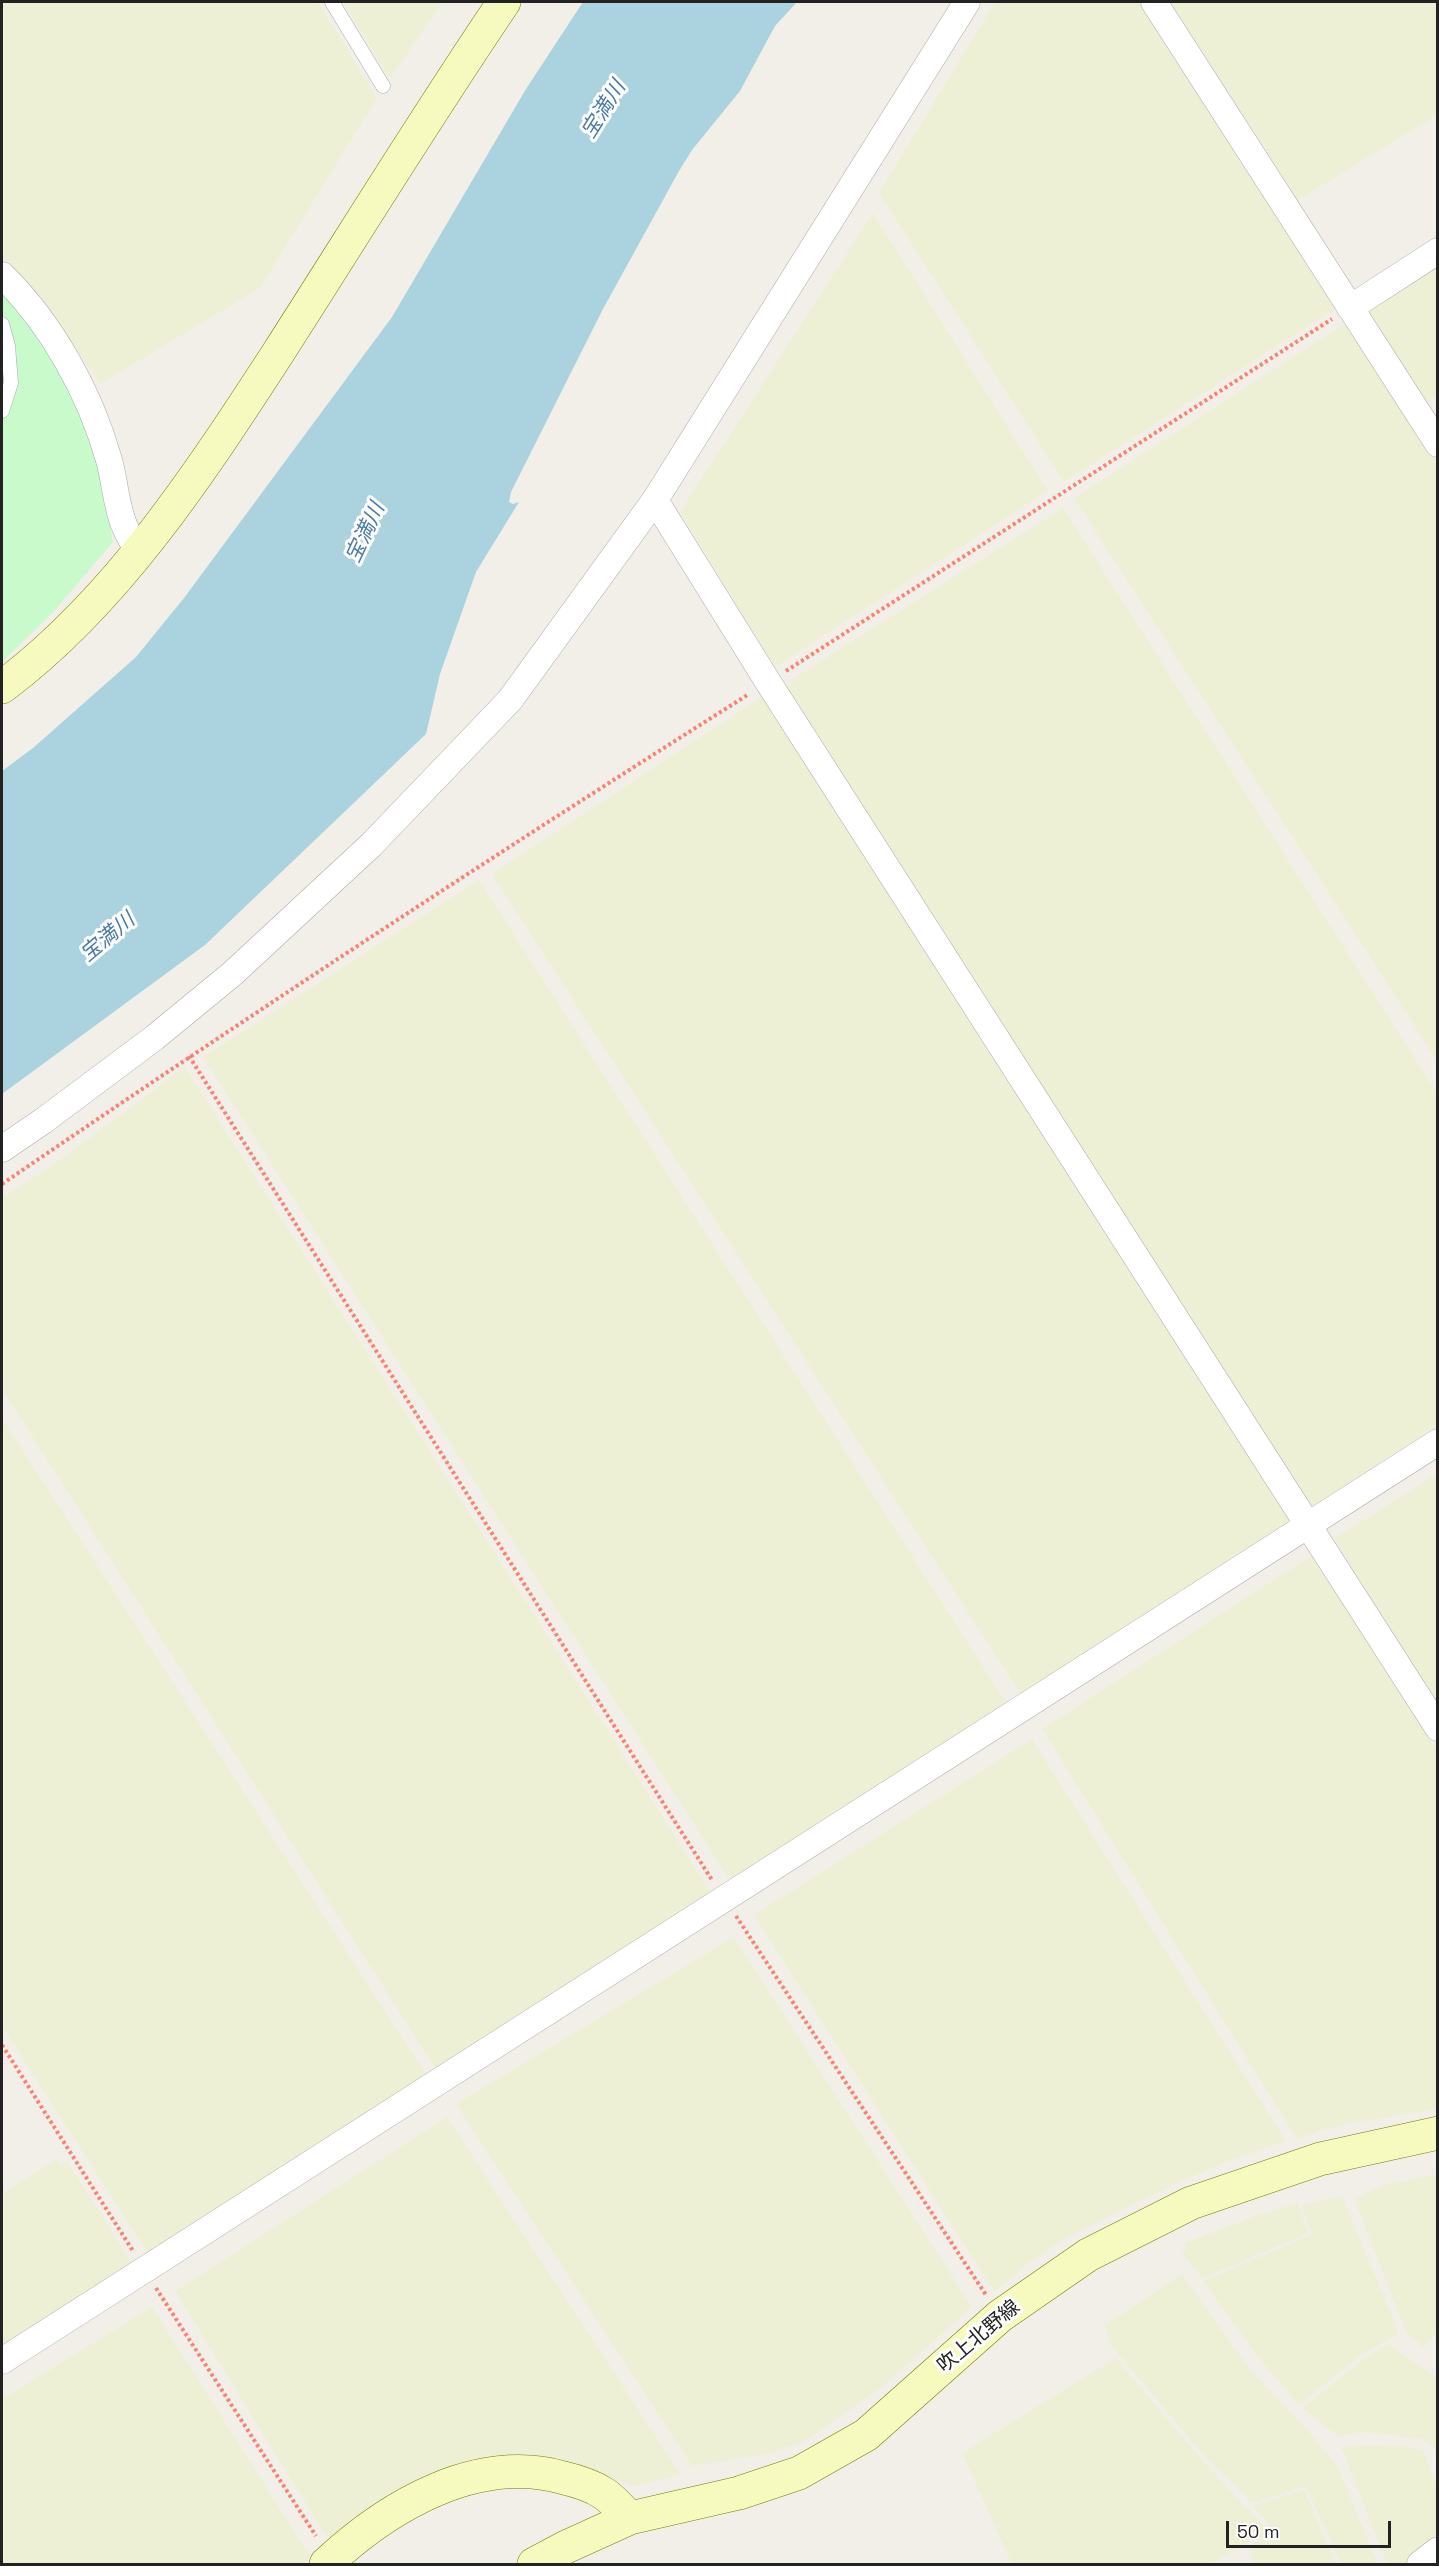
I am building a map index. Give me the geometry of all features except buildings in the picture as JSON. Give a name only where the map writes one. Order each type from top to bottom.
[{"type":"street","points":[[2,687],[67,633],[138,551],[202,470],[504,2]]},
{"type":"street","points":[[2,1149],[144,1045],[223,981],[371,845],[510,700],[655,500],[967,2]]},
{"type":"street","points":[[1154,2],[1437,444]]},
{"type":"street","points":[[1350,308],[1437,251]]},
{"type":"street","points":[[2,275],[28,305],[54,341],[93,412],[109,459],[124,525],[138,551]]},
{"type":"street","points":[[655,500],[768,682],[1437,1728]]},
{"type":"street","points":[[2,2361],[1307,1523],[1437,1442]]},
{"type":"street","name":"吹上北野線","points":[[534,2565],[566,2547],[630,2518],[739,2493],[800,2473],[866,2435],[1000,2316],[1088,2255],[1191,2203],[1320,2159],[1437,2133]]},
{"type":"street","points":[[329,2562],[392,2511],[463,2479],[507,2470],[541,2471],[574,2480],[603,2493],[630,2518]]},
{"type":"street","points":[[1420,2565],[1437,2550]]},
{"type":"lane","points":[[332,2],[383,86]]},
{"type":"lane","points":[[2,324],[8,346],[11,382],[2,411]]},
{"type":"path","points":[[2,1184],[189,1056],[603,786],[1350,308]]},
{"type":"path","points":[[189,1056],[724,1899],[1000,2316]]},
{"type":"path","points":[[2,2045],[329,2562]]},
{"type":"green space","points":[[2,2],[318,2],[377,98],[260,288],[100,384],[56,320],[23,278],[2,256]]},
{"type":"green space","points":[[343,2],[442,2],[390,79]]},
{"type":"green space","points":[[995,2],[1143,2],[1338,307],[1064,482],[879,193]]},
{"type":"green space","points":[[1170,2],[1437,2],[1437,115],[1298,200]]},
{"type":"green space","points":[[873,213],[1048,491],[775,667],[680,512]]},
{"type":"green space","points":[[1437,265],[1437,396],[1425,404],[1369,313],[1374,306]]},
{"type":"green space","points":[[2,286],[19,305],[85,411],[100,466],[113,542],[55,610],[2,662]]},
{"type":"green space","points":[[1349,321],[1437,460],[1437,1061],[1074,498]]},
{"type":"green space","points":[[1063,508],[1437,1093],[1437,1425],[1310,1509],[783,685]]},
{"type":"green space","points":[[763,696],[1292,1521],[1022,1696],[492,874]]},
{"type":"green space","points":[[479,880],[1007,1704],[737,1880],[727,1876],[203,1057]]},
{"type":"green space","points":[[185,1067],[710,1891],[709,1899],[437,2071],[2,1389],[2,1198],[57,1162]]},
{"type":"green space","points":[[2,1418],[427,2076],[156,2256],[147,2252],[2,2026]]},
{"type":"green space","points":[[1437,1474],[1437,1703],[1334,1539]]},
{"type":"green space","points":[[1314,1554],[1437,1751],[1437,2109],[1352,2123],[1297,2139],[1042,1729]]},
{"type":"green space","points":[[1032,1739],[1286,2141],[1223,2163],[1065,2239],[1029,2263],[994,2292],[754,1915]]},
{"type":"green space","points":[[734,1937],[972,2307],[881,2388],[805,2441],[763,2455],[692,2466],[456,2104]]},
{"type":"green space","points":[[447,2117],[681,2475],[633,2486],[590,2470],[517,2458],[334,2540],[326,2536],[175,2291]]},
{"type":"green space","points":[[56,2159],[61,2166],[67,2161],[132,2263],[2,2352],[2,2194]]},
{"type":"green space","points":[[1434,2175],[1438,2183],[1437,2332],[1423,2347],[1406,2332],[1354,2199],[1383,2185]]},
{"type":"green space","points":[[1342,2196],[1399,2333],[1362,2354],[1299,2405],[1258,2357],[1203,2281],[1311,2235],[1302,2205]]},
{"type":"green space","points":[[1298,2203],[1308,2233],[1202,2278],[1181,2252],[1187,2249],[1185,2243],[1255,2216]]},
{"type":"green space","points":[[1182,2274],[1249,2368],[1304,2426],[1338,2467],[1378,2564],[1341,2564],[1306,2486],[1252,2503],[1207,2459],[1109,2343],[1105,2325]]},
{"type":"green space","points":[[152,2307],[310,2556],[305,2564],[2,2564],[2,2399]]},
{"type":"green space","points":[[1388,2344],[1437,2378],[1437,2450],[1422,2439],[1360,2432],[1339,2437],[1302,2408],[1366,2357]]},
{"type":"green space","points":[[1116,2358],[1200,2458],[1269,2531],[1210,2564],[1012,2564],[962,2453]]},
{"type":"green space","points":[[1404,2446],[1424,2451],[1437,2487],[1437,2540],[1407,2564],[1387,2564],[1341,2447]]},
{"type":"green space","points":[[1304,2490],[1336,2564],[1255,2564],[1248,2547],[1275,2532],[1253,2506]]},
{"type":"water","name":"宝満川","points":[[583,2],[797,2],[775,26],[740,91],[692,150],[603,309],[511,492],[509,502],[513,504],[519,502],[476,572],[440,674],[426,734],[205,945],[2,1094],[2,771],[33,748],[136,657],[184,598],[392,317],[526,89]]}]
